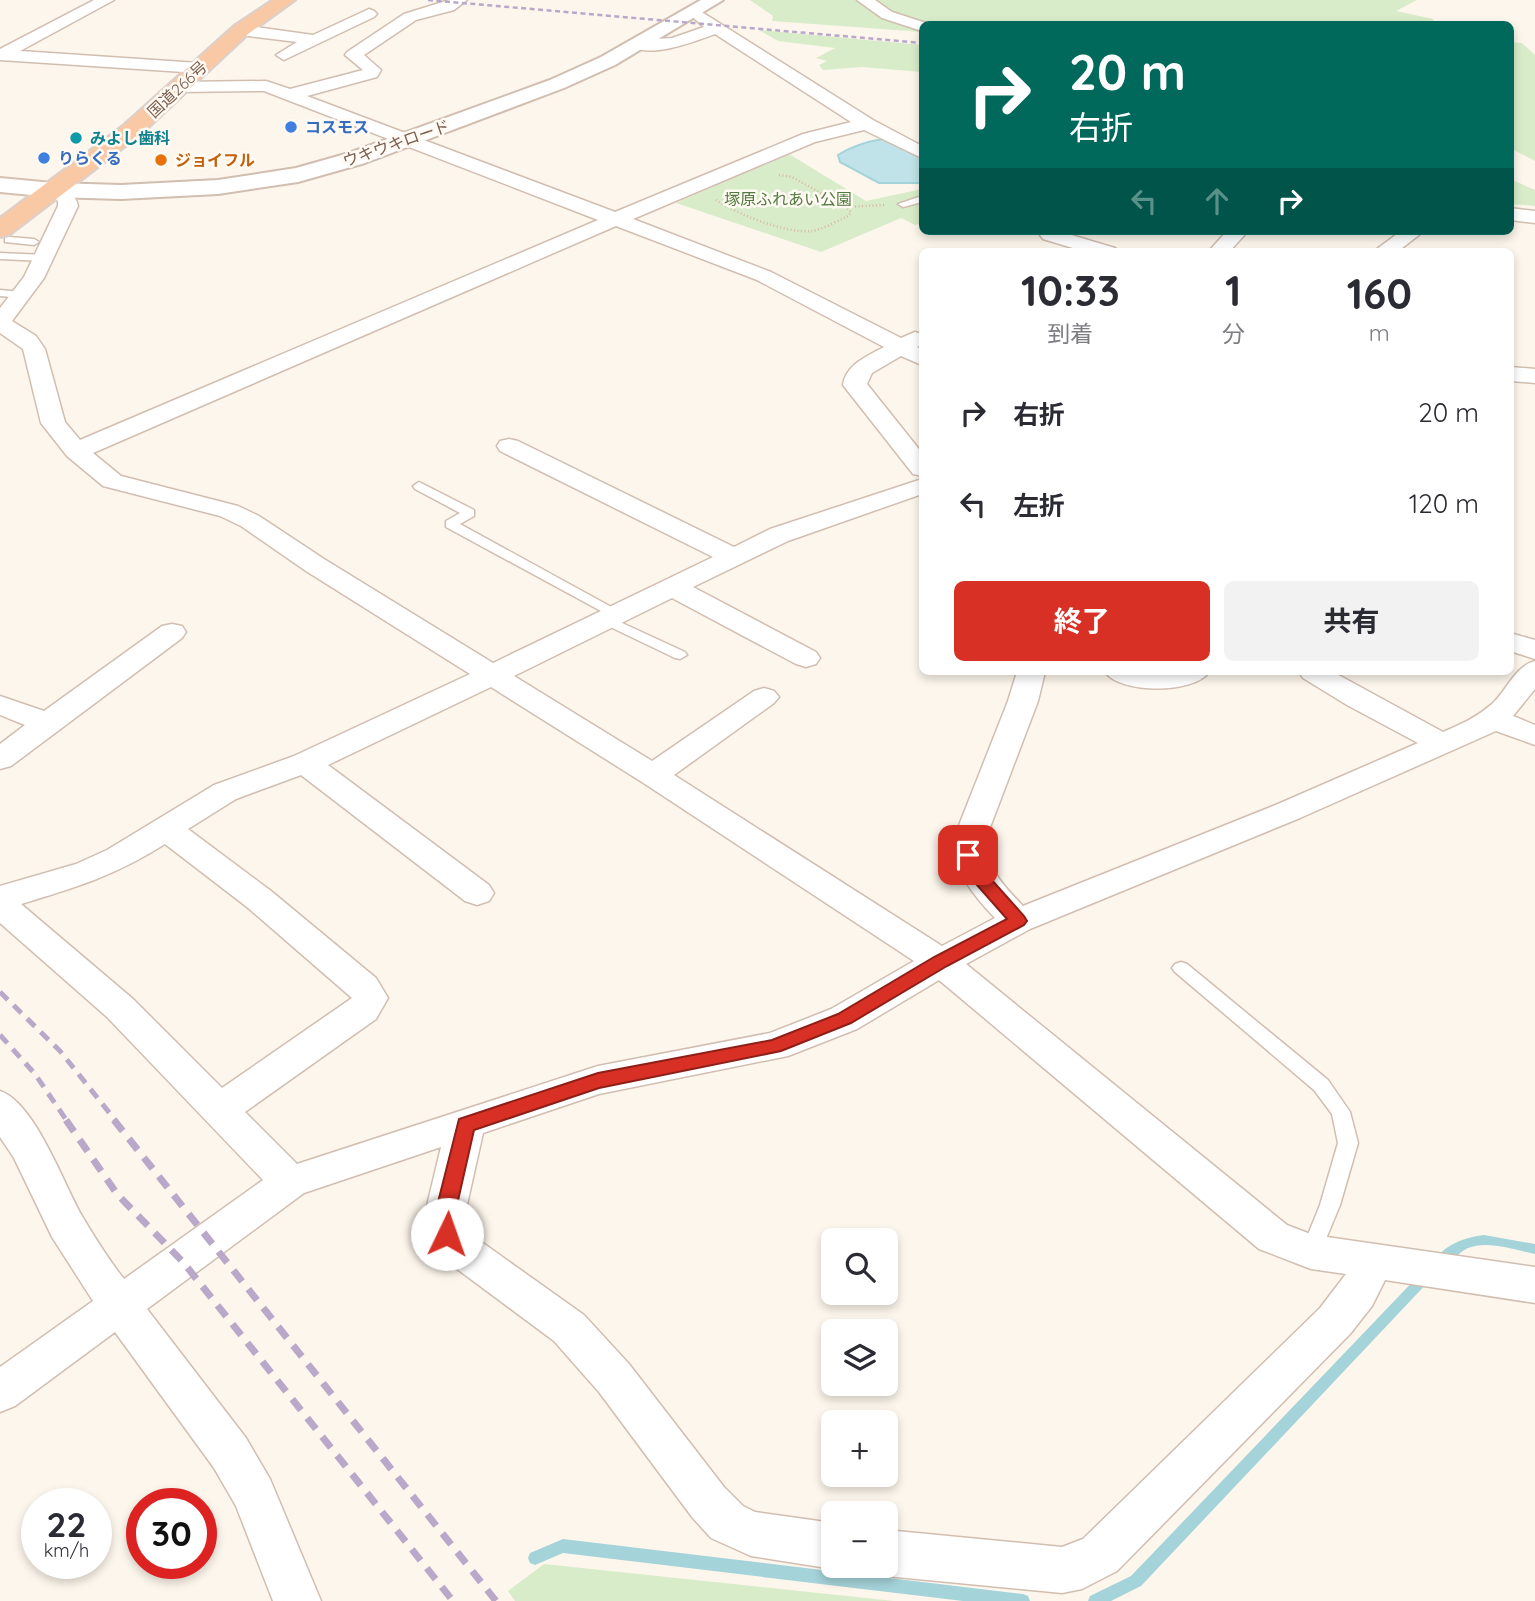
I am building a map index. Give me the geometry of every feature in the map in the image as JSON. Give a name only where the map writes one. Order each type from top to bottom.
[{"type":"highway","name":"国道266号","points":[[8,237],[52,190],[132,130],[241,30],[286,0]]},
{"type":"street","points":[[0,55],[106,0]]},
{"type":"street","points":[[289,96],[370,72],[373,70],[353,55],[410,17],[449,7],[459,0]]},
{"type":"street","name":"ウキウキロード","points":[[0,185],[52,190],[178,191],[256,183],[298,175],[406,141],[557,84],[640,44],[714,0]]},
{"type":"street","points":[[865,0],[887,15],[919,25]]},
{"type":"street","points":[[686,7],[715,29],[865,124],[919,151]]},
{"type":"street","points":[[284,55],[369,14]]},
{"type":"street","points":[[640,44],[674,43],[715,29]]},
{"type":"street","points":[[241,30],[315,40]]},
{"type":"street","points":[[0,55],[199,68]]},
{"type":"street","points":[[180,88],[262,85],[764,276],[919,357]]},
{"type":"street","points":[[76,451],[788,145],[865,124]]},
{"type":"street","points":[[52,190],[67,199],[68,206],[39,250],[22,295],[0,323],[28,341],[34,349],[53,423],[76,451],[112,481],[229,511],[250,521],[653,775],[941,962],[1273,1237],[1311,1252],[1535,1284]]},
{"type":"street","points":[[1514,214],[1535,217]]},
{"type":"street","points":[[1222,248],[1234,235]]},
{"type":"street","points":[[1389,248],[1408,235]]},
{"type":"street","points":[[1045,239],[1089,248]]},
{"type":"street","points":[[919,336],[864,368],[856,377],[855,385],[919,464]]},
{"type":"street","points":[[1514,374],[1535,376]]},
{"type":"street","points":[[509,446],[734,557]]},
{"type":"street","points":[[0,898],[88,872],[119,858],[225,792],[305,763],[799,527],[919,487]]},
{"type":"street","points":[[672,587],[807,658]]},
{"type":"street","points":[[0,759],[172,632]]},
{"type":"street","points":[[1514,642],[1535,650]]},
{"type":"street","points":[[0,1392],[290,1182],[598,1080],[775,1046],[844,1018],[1018,921],[1277,816],[1494,719],[1535,670]]},
{"type":"street","points":[[1018,921],[975,872],[968,855],[970,838],[1023,701],[1030,675]]},
{"type":"street","points":[[1129,675],[1153,682],[1179,680],[1189,675]]},
{"type":"street","points":[[1318,675],[1357,699],[1443,744]]},
{"type":"street","points":[[653,775],[764,698]]},
{"type":"street","points":[[0,705],[47,723]]},
{"type":"street","points":[[1494,719],[1535,736]]},
{"type":"street","points":[[305,763],[477,893]]},
{"type":"street","points":[[165,828],[259,899],[364,987],[370,998],[363,1010],[218,1111]]},
{"type":"street","points":[[0,904],[120,1008],[290,1182]]},
{"type":"street","points":[[0,1106],[29,1149],[66,1225],[91,1267],[230,1453],[254,1494],[297,1601]]},
{"type":"street","points":[[466,1125],[444,1218],[447,1234],[459,1248],[569,1328],[614,1378],[708,1502],[727,1522],[751,1534],[821,1544]]},
{"type":"street","points":[[898,1554],[1062,1570],[1082,1566],[1100,1555],[1335,1321],[1368,1275],[1388,1263]]},
{"type":"lane","points":[[903,204],[919,200]]},
{"type":"lane","points":[[0,254],[8,237],[39,250]]},
{"type":"lane","points":[[0,254],[39,250]]},
{"type":"lane","points":[[0,293],[22,295]]},
{"type":"lane","points":[[419,486],[469,513],[451,524],[680,655]]},
{"type":"lane","points":[[1181,968],[1321,1085],[1341,1112],[1348,1143],[1330,1205],[1311,1252]]},
{"type":"path","points":[[720,194],[715,200],[720,203],[790,229],[804,231],[815,230],[848,216],[851,212],[792,177],[776,174]]},
{"type":"path","points":[[846,207],[903,204]]},
{"type":"green space","points":[[750,0],[1417,0],[1396,11],[1433,21],[919,21],[919,32],[772,21],[773,16]]},
{"type":"green space","points":[[759,30],[919,45],[919,72],[862,67],[823,70],[819,65],[827,61],[816,58],[835,48],[778,41]]},
{"type":"green space","points":[[1514,42],[1522,43],[1535,55],[1535,161],[1514,150]]},
{"type":"green space","name":"塚原ふれあい公園","points":[[789,154],[866,201],[919,190],[919,224],[915,225],[901,218],[821,252],[676,203]]},
{"type":"green space","points":[[1514,181],[1535,190],[1535,206],[1514,204]]},
{"type":"green space","points":[[544,1564],[894,1601],[515,1601],[508,1591]]},
{"type":"water","points":[[882,139],[919,157],[919,183],[879,183],[840,162],[838,155],[859,145]]},
{"type":"waterway","points":[[1439,1262],[1462,1245],[1473,1241],[1495,1241],[1535,1249]]},
{"type":"waterway","points":[[1095,1601],[1136,1581],[1426,1276]]},
{"type":"waterway","points":[[535,1558],[563,1546],[1023,1601]]},
{"type":"railway","points":[[428,0],[919,43]]},
{"type":"railway","points":[[0,992],[60,1051],[116,1121]]},
{"type":"railway","points":[[0,1035],[35,1074],[67,1121]]},
{"type":"railway","points":[[66,1120],[117,1194],[183,1262],[453,1601]]},
{"type":"railway","points":[[114,1120],[496,1601]]},
{"type":"place","name":"コスモス","points":[[291,127]]},
{"type":"place","name":"みよし歯科","points":[[76,138]]},
{"type":"place","name":"りらくる","points":[[44,158]]},
{"type":"place","name":"ジョイフル","points":[[161,160]]},
{"type":"route","points":[[447,1234],[444,1218],[466,1125],[598,1080],[775,1046],[844,1018],[1018,921],[975,872],[968,855]]}]
